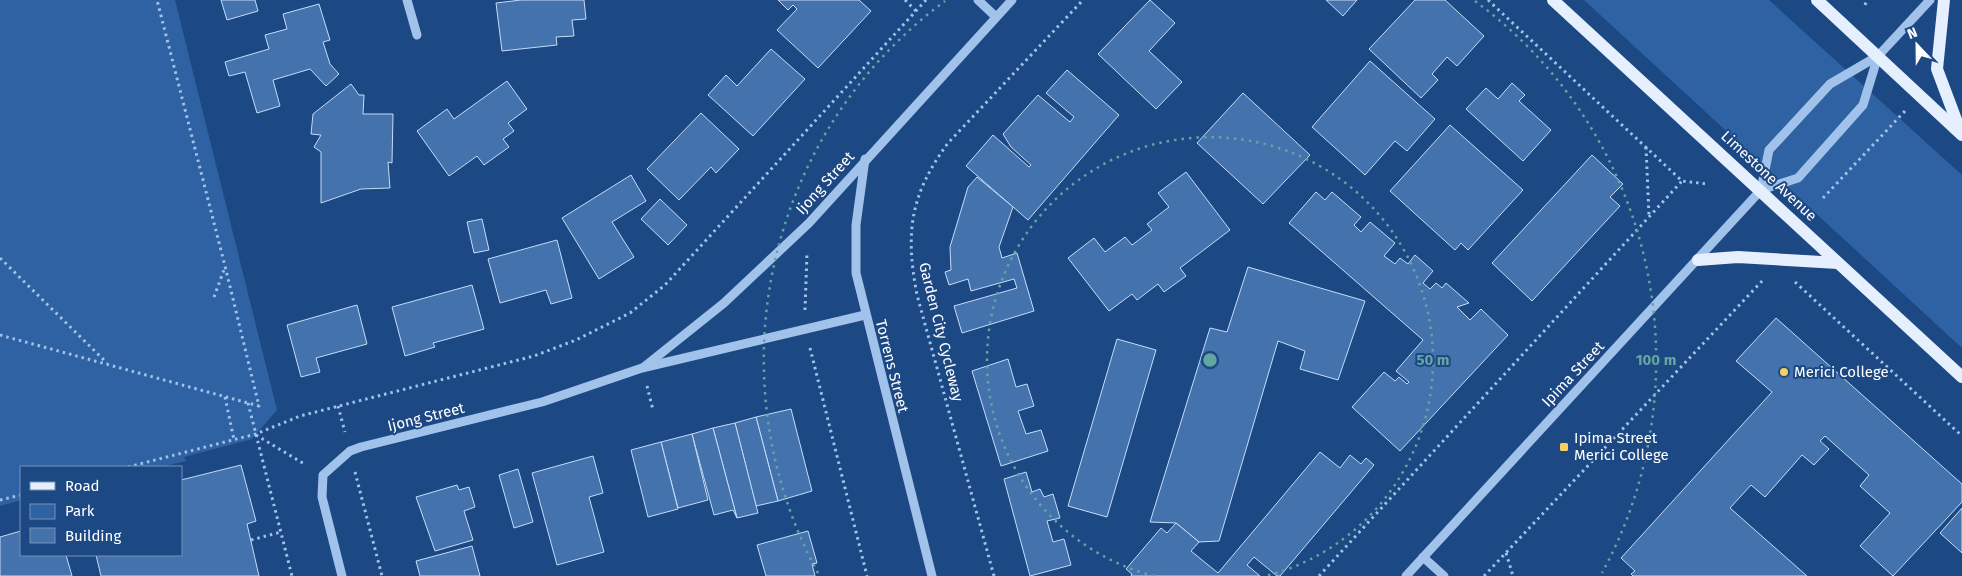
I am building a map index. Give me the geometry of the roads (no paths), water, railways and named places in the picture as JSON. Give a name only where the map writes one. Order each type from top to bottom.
[{"type":"main road","name":"Limestone Avenue","points":[[1553,0],[1962,377]]},
{"type":"main road","points":[[1817,0],[1962,135]]},
{"type":"main road","points":[[1944,0],[1937,69],[1962,135]]},
{"type":"main road","points":[[1698,260],[1738,257],[1838,263]]},
{"type":"street","points":[[407,0],[417,35]]},
{"type":"street","points":[[978,0],[996,17]]},
{"type":"street","name":"Ijong Street","points":[[642,368],[724,303],[809,223],[865,159],[1012,0]]},
{"type":"street","points":[[1761,190],[1798,178],[1863,105],[1878,56],[1930,0]]},
{"type":"street","name":"Ipima Street","points":[[1406,576],[1761,190],[1770,150],[1830,84],[1878,56]]},
{"type":"street","name":"Torrens Street","points":[[865,159],[856,225],[856,273],[865,316],[932,576]]},
{"type":"street","name":"Ijong Street","points":[[342,576],[322,497],[323,475],[350,451],[542,402],[642,368],[865,316]]},
{"type":"street","points":[[1423,557],[1444,576]]},
{"type":"place","name":"Merici College","points":[[1784,372]]},
{"type":"place","name":"Ipima Street Merici College","points":[[1564,447]]}]
